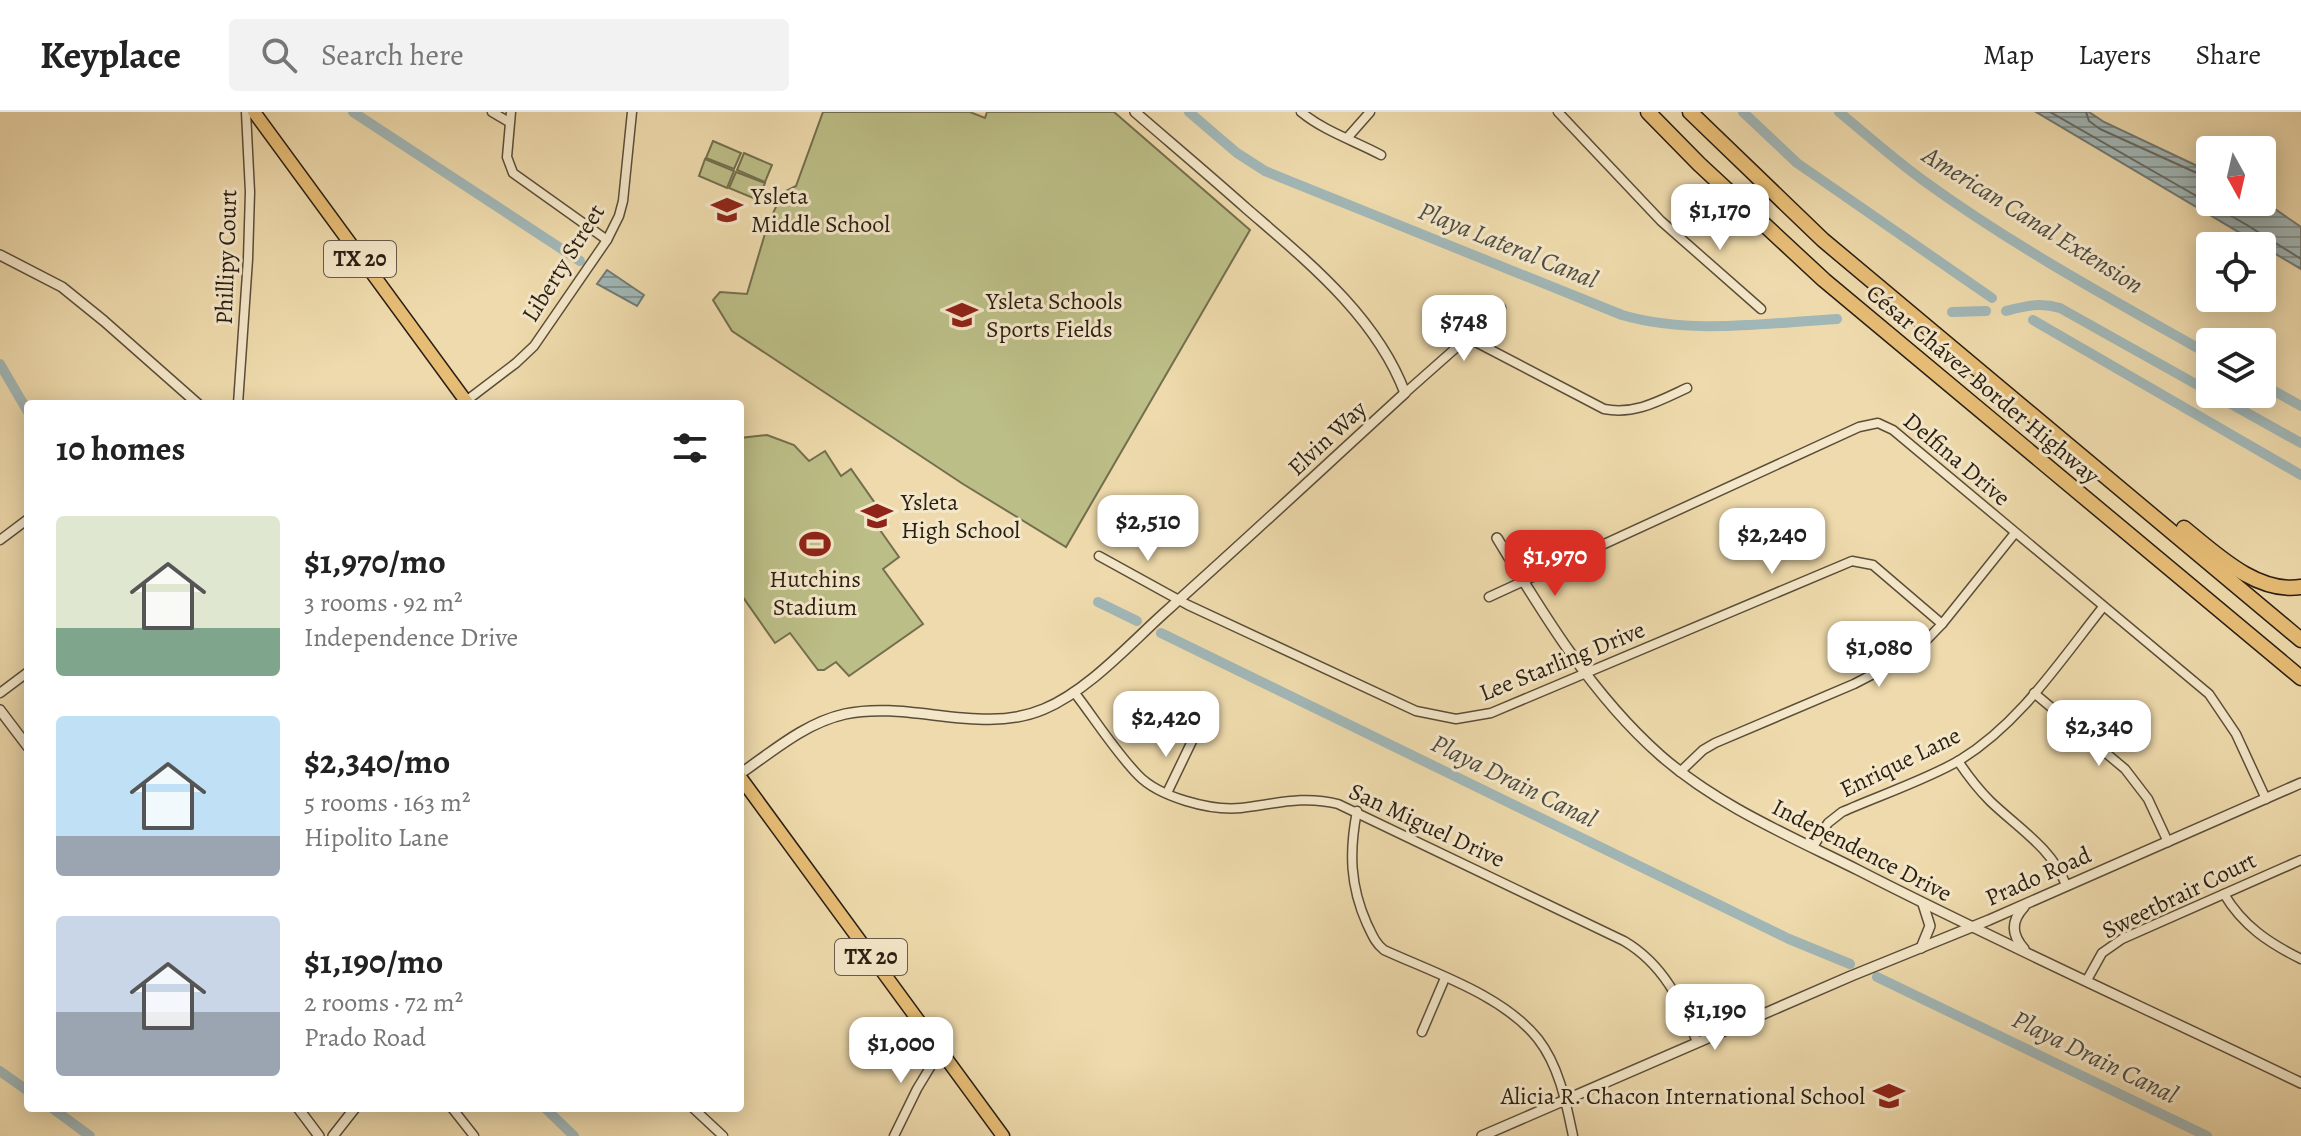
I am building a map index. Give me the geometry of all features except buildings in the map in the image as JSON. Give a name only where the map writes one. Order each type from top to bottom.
[{"type":"highway","name":"César Chávez Border Highway","points":[[1648,112],[1699,164],[1824,280],[2301,678]]},
{"type":"highway","name":"César Chávez Border Highway","points":[[1690,112],[1823,240],[2301,640]]},
{"type":"highway","points":[[2089,462],[2259,582],[2281,589],[2301,587]]},
{"type":"main road","name":"TX 20","points":[[254,112],[465,400]]},
{"type":"main road","name":"TX 20","points":[[744,782],[1003,1136]]},
{"type":"street","name":"Phillipy Court","points":[[238,400],[250,192],[246,112]]},
{"type":"street","points":[[492,112],[509,122]]},
{"type":"street","points":[[511,112],[507,157],[513,173],[607,240]]},
{"type":"street","name":"Liberty Street","points":[[471,400],[534,346],[607,240],[623,201],[632,112]]},
{"type":"street","points":[[1135,112],[1312,265],[1380,346],[1405,393]]},
{"type":"street","points":[[1301,112],[1315,124],[1381,155]]},
{"type":"street","points":[[1348,137],[1370,112]]},
{"type":"street","points":[[1558,112],[1661,221],[1761,309]]},
{"type":"street","points":[[0,255],[62,287],[193,400]]},
{"type":"street","name":"Elvin Way","points":[[744,773],[798,733],[846,714],[882,710],[1005,718],[1044,709],[1074,692],[1139,637],[1501,308]]},
{"type":"street","points":[[1468,338],[1604,409],[1629,411],[1646,407],[1687,388]]},
{"type":"street","name":"Delfina Drive","points":[[1489,597],[1859,427],[1878,423],[1893,430],[2209,694],[2236,734],[2266,799]]},
{"type":"street","points":[[0,540],[24,522]]},
{"type":"street","points":[[1680,772],[1715,743],[1900,662],[1927,641],[2015,533]]},
{"type":"street","name":"Independence Drive","points":[[1497,538],[1586,675],[1639,736],[1680,772],[1719,799],[1923,904],[2301,1083]]},
{"type":"street","name":"Lee Starling Drive","points":[[1099,556],[1180,599],[1416,711],[1456,719],[1491,713],[1852,561],[1873,565],[1942,624]]},
{"type":"street","name":"Enrique Lane","points":[[1813,847],[1828,823],[1842,812],[1958,761],[2007,723],[2103,607]]},
{"type":"street","points":[[0,693],[24,675]]},
{"type":"street","name":"San Miguel Drive","points":[[1074,692],[1139,776],[1167,793],[1216,808],[1311,799],[1338,804],[1638,949],[1676,993],[1697,1042]]},
{"type":"street","points":[[2034,693],[2125,769],[2148,799],[2168,842]]},
{"type":"street","points":[[0,710],[24,742]]},
{"type":"street","points":[[1167,793],[1193,739]]},
{"type":"street","points":[[1958,761],[1991,802],[2049,854],[2061,870],[2066,885]]},
{"type":"street","name":"Prado Road","points":[[1482,1136],[2301,783]]},
{"type":"street","points":[[1357,811],[1351,864],[1357,897],[1374,939],[1384,950],[1489,999],[1519,1019],[1548,1054],[1566,1099],[1573,1136]]},
{"type":"street","name":"Sweetbrair Court","points":[[2087,980],[2102,953],[2122,939],[2301,860]]},
{"type":"street","points":[[2224,894],[2234,912],[2254,932],[2301,959]]},
{"type":"street","points":[[2026,952],[2017,941],[2013,927],[2018,912],[2028,902]]},
{"type":"street","points":[[1921,948],[1930,926],[1923,904]]},
{"type":"street","points":[[1422,1032],[1445,978]]},
{"type":"street","points":[[894,1136],[940,1051]]},
{"type":"street","points":[[301,1112],[319,1136]]},
{"type":"street","points":[[333,1136],[352,1112]]},
{"type":"street","points":[[455,1112],[474,1136]]},
{"type":"street","points":[[697,1112],[723,1136]]},
{"type":"green space","name":"Ysleta Schools Sports Fields","points":[[823,112],[970,112],[985,118],[987,112],[1114,112],[1250,230],[1066,547],[963,484],[732,331],[713,300],[720,292],[747,294],[767,227],[782,193],[796,186]]},
{"type":"green space","points":[[713,141],[741,153],[734,169],[706,158]]},
{"type":"green space","points":[[744,153],[772,165],[765,182],[737,170]]},
{"type":"green space","points":[[705,159],[734,171],[727,188],[699,176]]},
{"type":"green space","points":[[736,172],[765,183],[758,200],[729,188]]},
{"type":"green space","name":"Hutchins Stadium","points":[[767,435],[794,445],[809,461],[825,451],[841,476],[851,469],[889,523],[880,530],[899,557],[883,569],[923,624],[849,676],[836,662],[824,670],[818,670],[790,633],[775,643],[744,599],[744,438]]},
{"type":"water","points":[[2036,112],[2089,112],[2196,165],[2196,207]]},
{"type":"water","points":[[2276,210],[2301,227],[2301,269],[2276,254],[2276,232],[2239,232],[2212,216],[2276,216]]},
{"type":"water","points":[[607,270],[644,295],[637,306],[597,284]]},
{"type":"waterway","name":"Playa Drain Canal","points":[[353,112],[580,261]]},
{"type":"waterway","name":"Playa Lateral Canal","points":[[1189,112],[1237,153],[1265,171],[1622,315],[1675,325],[1702,326],[1837,319]]},
{"type":"waterway","points":[[1743,112],[1797,163],[1992,298]]},
{"type":"waterway","name":"American Canal Extension","points":[[1839,112],[1913,173],[1958,205],[2065,272],[2196,347]]},
{"type":"waterway","name":"Playa Lateral Canal","points":[[2006,311],[2039,305],[2060,308],[2196,384]]},
{"type":"waterway","name":"Playa Lateral Canal","points":[[1952,312],[1986,311]]},
{"type":"waterway","points":[[2033,320],[2301,475]]},
{"type":"waterway","points":[[0,364],[24,405]]},
{"type":"waterway","name":"American Canal Extension","points":[[2276,392],[2301,406]]},
{"type":"waterway","name":"Playa Lateral Canal","points":[[2238,408],[2301,443]]},
{"type":"waterway","name":"Playa Drain Canal","points":[[1098,602],[1137,621]]},
{"type":"waterway","name":"Playa Drain Canal","points":[[1161,633],[1789,939],[1850,964]]},
{"type":"waterway","name":"Playa Drain Canal","points":[[1877,977],[2207,1136]]},
{"type":"waterway","points":[[0,1071],[24,1088]]},
{"type":"waterway","points":[[57,1112],[90,1136]]},
{"type":"waterway","points":[[549,1112],[574,1136]]},
{"type":"place","name":"Ysleta Middle School","points":[[727,210]]},
{"type":"place","name":"Ysleta Schools Sports Fields","points":[[962,315]]},
{"type":"place","name":"Ysleta High School","points":[[877,516]]},
{"type":"place","name":"Hutchins Stadium","points":[[815,544]]},
{"type":"place","name":"Alicia R. Chacon International School","points":[[1889,1096]]}]
